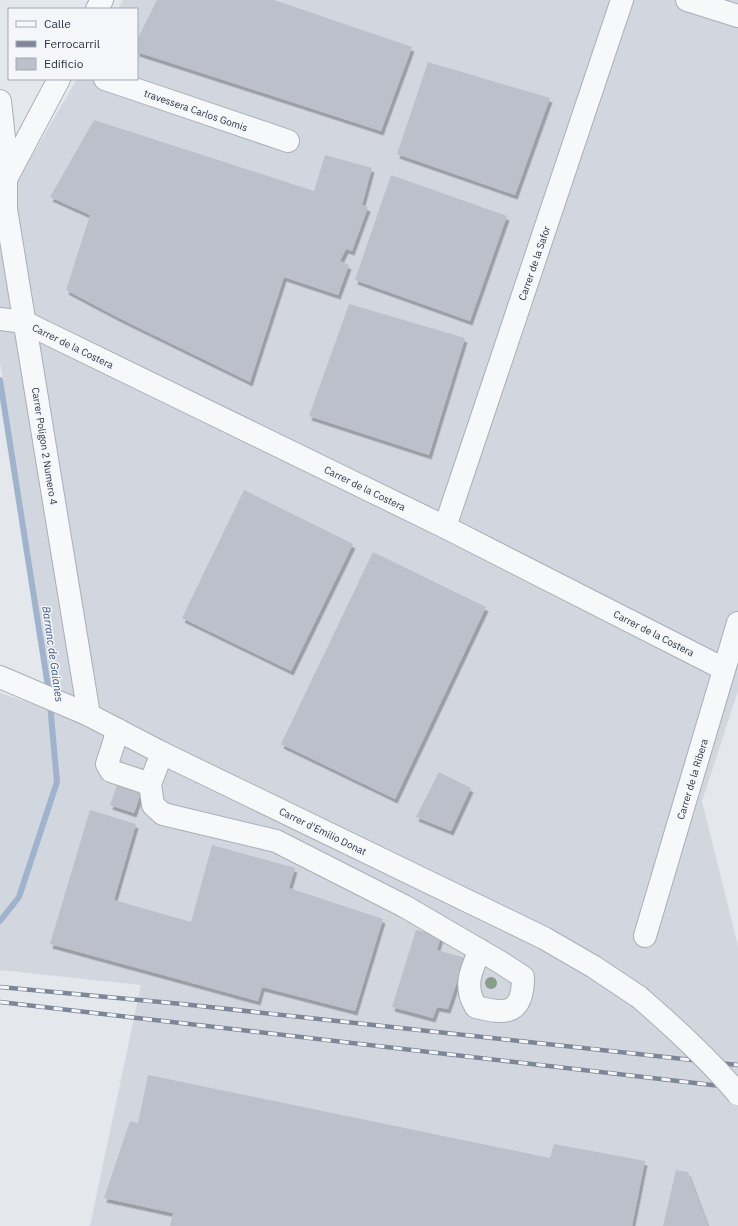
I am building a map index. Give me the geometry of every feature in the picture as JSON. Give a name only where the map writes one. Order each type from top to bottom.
[{"type":"street","name":"Carrer de la Safor","points":[[445,527],[622,0]]},
{"type":"street","points":[[688,0],[738,16]]},
{"type":"street","points":[[4,183],[58,80]]},
{"type":"street","name":"travessera Carlos Gomis","points":[[108,80],[288,141]]},
{"type":"street","name":"Carrer Poligon 2 Numero 4","points":[[0,101],[11,321],[89,715]]},
{"type":"street","name":"Carrer de la Costera","points":[[11,321],[445,527],[724,669]]},
{"type":"street","name":"Carrer de la Ribera","points":[[645,936],[738,623]]},
{"type":"street","name":"Carrer d'Emilio Donat","points":[[8,680],[89,715],[162,753],[544,938],[594,967],[639,997],[705,1057],[738,1094]]},
{"type":"street","points":[[118,730],[107,764],[111,771],[150,784]]},
{"type":"street","points":[[162,753],[150,784],[153,805],[162,814],[276,841],[404,906],[480,950]]},
{"type":"shaded area","points":[[123,0],[738,0],[738,691],[702,801],[738,946],[738,1226],[90,1226],[141,985],[0,970],[0,693],[54,711],[0,362],[0,210],[76,80],[138,80],[138,8],[119,8]]},
{"type":"building","points":[[157,0],[274,0],[412,47],[381,131],[138,52],[138,38]]},
{"type":"building","points":[[428,62],[550,98],[515,195],[397,154]]},
{"type":"building","points":[[94,120],[314,191],[325,155],[372,168],[362,205],[368,207],[352,251],[346,249],[340,261],[349,265],[338,295],[284,277],[250,382],[119,318],[66,290],[90,215],[50,197]]},
{"type":"building","points":[[391,175],[507,216],[470,321],[355,280]]},
{"type":"building","points":[[349,304],[465,338],[429,455],[309,416]]},
{"type":"building","points":[[244,490],[353,544],[291,671],[182,618]]},
{"type":"building","points":[[373,552],[486,607],[395,799],[281,744]]},
{"type":"building","points":[[439,772],[471,788],[451,831],[416,817]]},
{"type":"building","points":[[117,785],[141,793],[134,813],[110,805]]},
{"type":"building","points":[[90,810],[136,824],[114,900],[191,922],[212,845],[295,868],[289,888],[383,919],[355,1011],[262,987],[258,1001],[50,944]]},
{"type":"building","points":[[416,930],[441,936],[437,950],[465,958],[448,1009],[437,1007],[433,1018],[392,1007]]},
{"type":"building","points":[[148,1075],[550,1158],[554,1144],[645,1161],[632,1226],[170,1226],[173,1213],[104,1198],[130,1121],[138,1123]]},
{"type":"building","points":[[676,1170],[688,1172],[708,1226],[663,1226]]},
{"type":"waterway","name":"Barranc de Gaianes","points":[[0,380],[49,693]]},
{"type":"waterway","name":"Barranc de Gaianes","points":[[0,921],[19,897],[57,782],[50,704]]},
{"type":"railway","points":[[0,987],[182,1004],[738,1065]]},
{"type":"railway","points":[[0,1002],[738,1088]]}]
